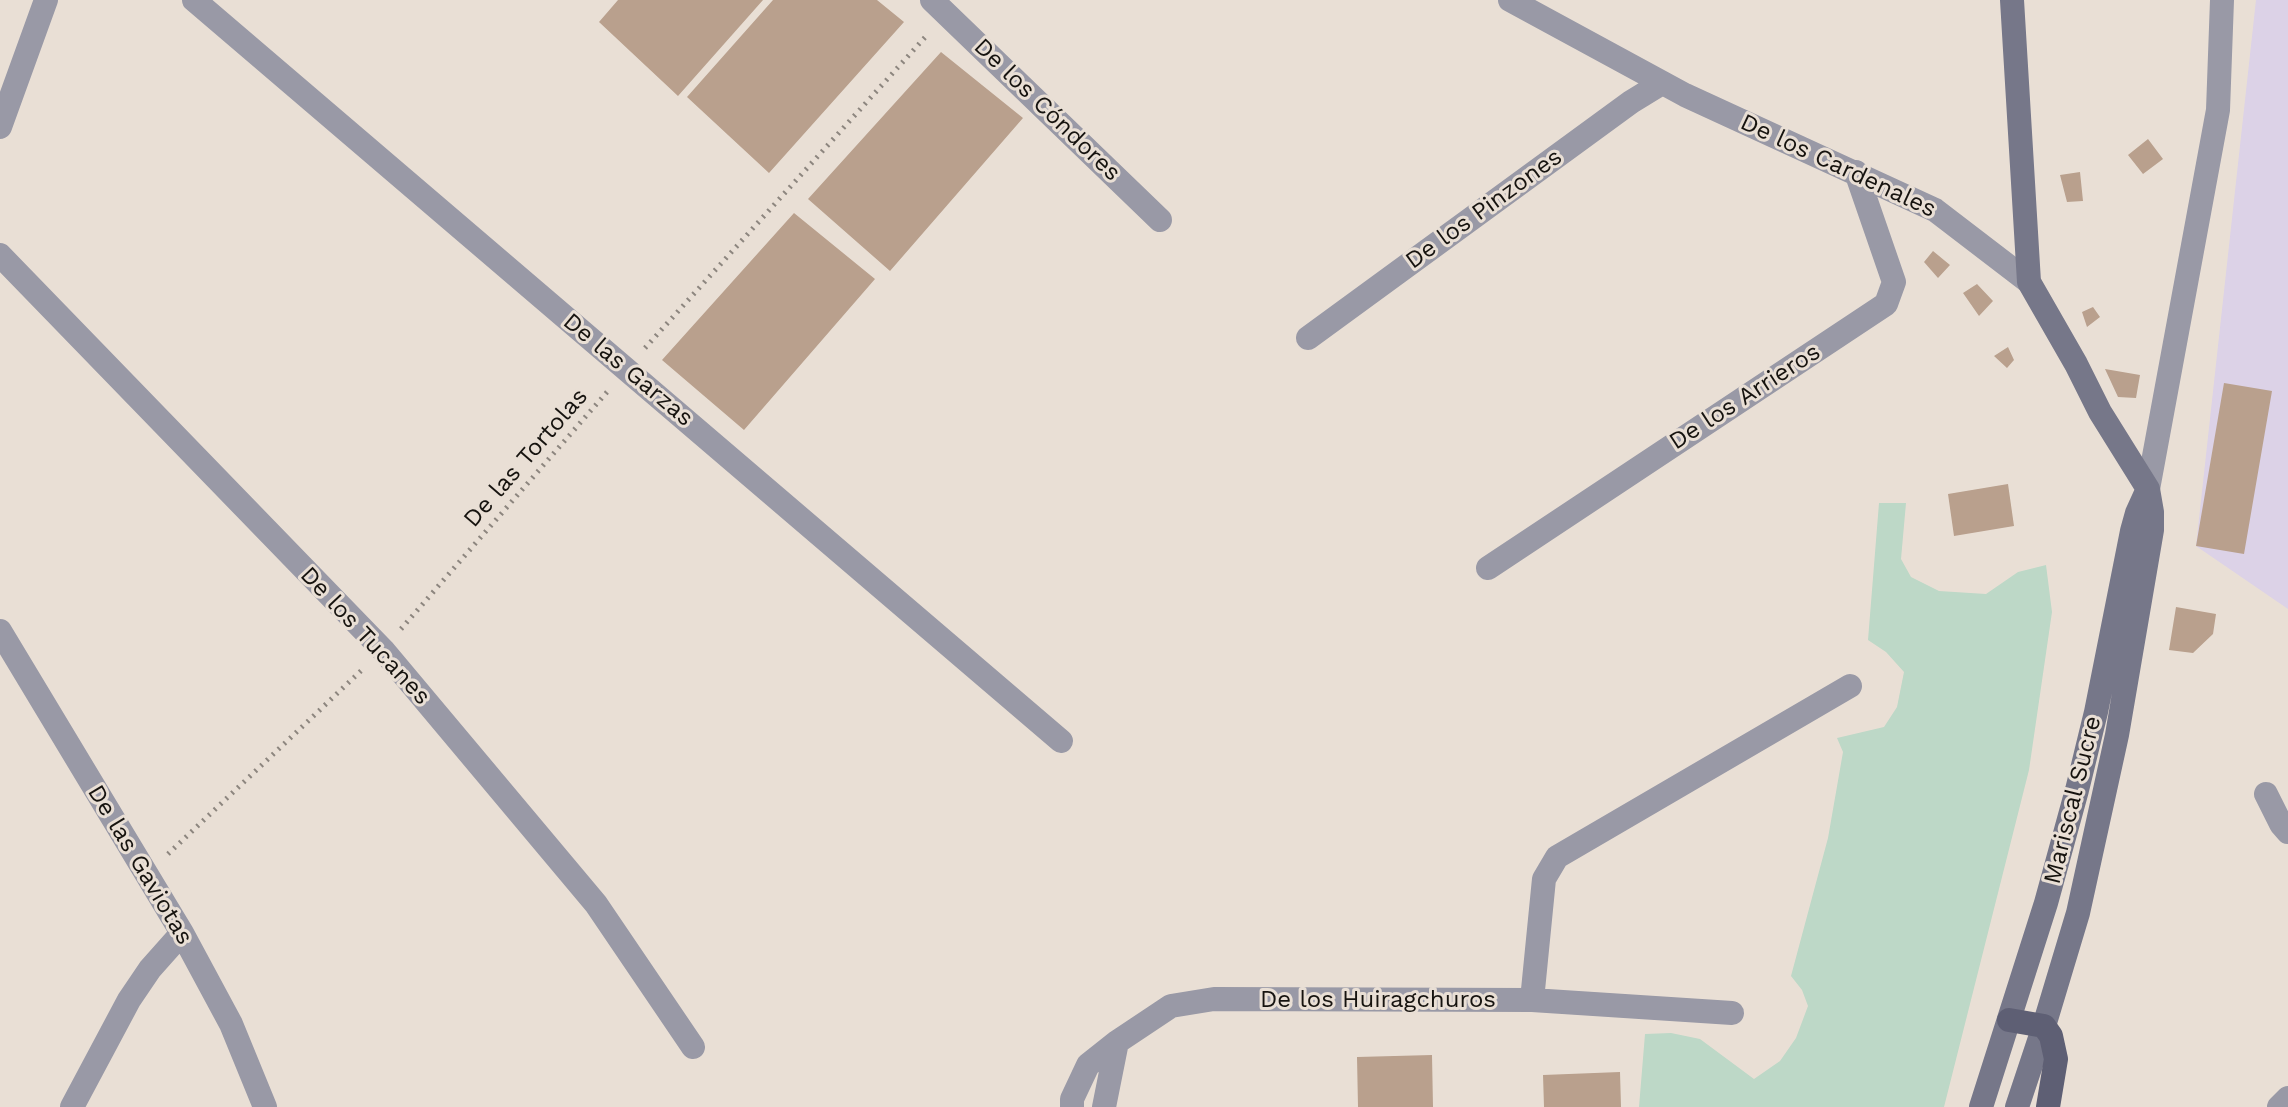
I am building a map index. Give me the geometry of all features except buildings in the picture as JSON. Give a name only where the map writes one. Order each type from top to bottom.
[{"type":"main road","points":[[2009,1020],[2044,1026],[2054,1043],[2056,1059],[2048,1107]]},
{"type":"street","points":[[0,127],[46,0]]},
{"type":"street","name":"De las Garzas","points":[[194,0],[1061,741]]},
{"type":"street","name":"De los Cardenales","points":[[1510,0],[1662,83],[1935,210],[2029,282],[2100,412],[2148,489]]},
{"type":"street","points":[[2012,0],[2029,282]]},
{"type":"street","name":"Mariscal Sucre","points":[[1981,1107],[2046,903],[2077,790],[2132,531],[2148,489],[2218,110],[2222,0]]},
{"type":"street","name":"De los Cóndores","points":[[940,6],[1160,220]]},
{"type":"street","name":"De los Pinzones","points":[[1308,338],[1631,102],[1662,83]]},
{"type":"street","name":"De los Arrieros","points":[[1488,568],[1886,304],[1894,282],[1856,172]]},
{"type":"street","name":"De los Tucanes","points":[[0,255],[383,650],[596,904],[693,1047]]},
{"type":"street","name":"Mariscal Sucre","points":[[2017,1107],[2078,913],[2117,735],[2152,530],[2148,489]]},
{"type":"street","name":"De las Gaviotas","points":[[0,631],[182,933],[231,1024],[265,1107]]},
{"type":"street","points":[[1532,1000],[1544,879],[1557,857],[1850,686]]},
{"type":"street","points":[[2266,794],[2288,832]]},
{"type":"street","points":[[72,1107],[129,1000],[150,969],[182,933]]},
{"type":"street","name":"De los Huiragchuros","points":[[1072,1107],[1072,1099],[1088,1065],[1117,1042],[1171,1006],[1214,999],[1532,1000],[1732,1013]]},
{"type":"street","points":[[1104,1107],[1117,1042]]},
{"type":"street","points":[[2279,1107],[2288,1098]]},
{"type":"path","name":"De las Tortolas","points":[[146,874],[383,650],[940,6]]},
{"type":"shaded area","points":[[2256,0],[2288,0],[2288,609],[2196,546]]},
{"type":"green space","points":[[1879,503],[1906,503],[1901,559],[1911,577],[1939,591],[1986,594],[2018,572],[2046,565],[2052,612],[2029,770],[1944,1107],[1639,1107],[1645,1034],[1671,1033],[1700,1039],[1754,1079],[1780,1061],[1796,1038],[1808,1006],[1802,990],[1791,976],[1828,838],[1843,752],[1837,738],[1884,727],[1897,707],[1904,672],[1886,652],[1868,640]]}]
